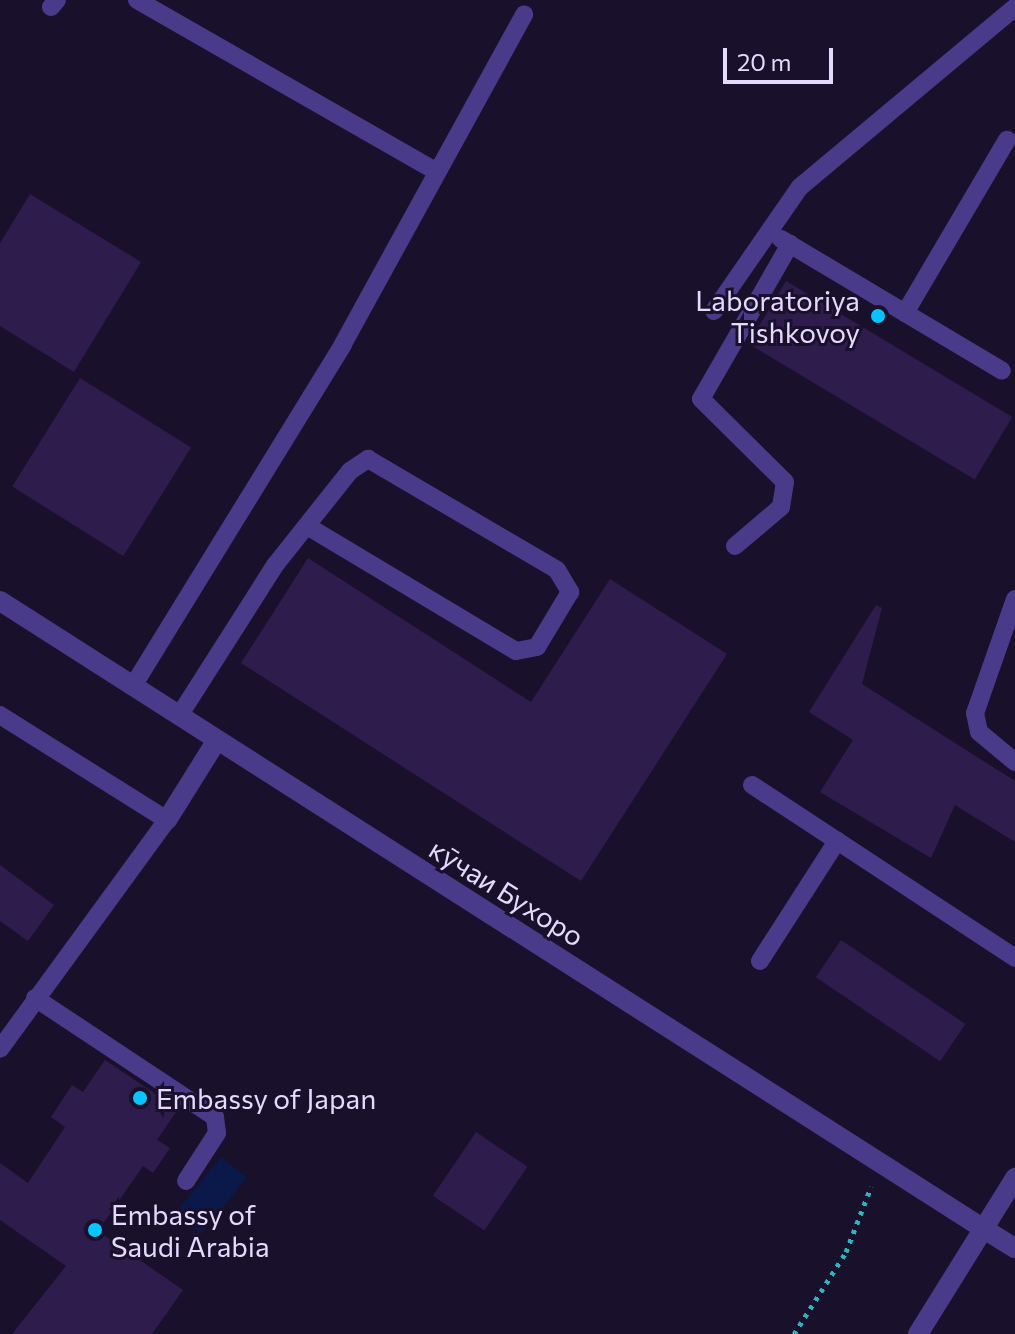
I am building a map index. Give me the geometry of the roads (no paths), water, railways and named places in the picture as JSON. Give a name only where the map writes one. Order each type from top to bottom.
[{"type":"street","name":"кӯчаи Бухоро","points":[[0,601],[1015,1248]]},
{"type":"street","points":[[167,820],[217,740]]},
{"type":"street","points":[[918,1334],[1015,1178]]},
{"type":"lane","points":[[137,0],[435,171]]},
{"type":"lane","points":[[714,311],[765,230],[823,165],[1015,7]]},
{"type":"lane","points":[[133,686],[337,355],[435,171],[524,15]]},
{"type":"lane","points":[[905,313],[1007,140]]},
{"type":"lane","points":[[765,230],[1002,371]]},
{"type":"lane","points":[[735,546],[781,507],[785,482],[701,399],[790,244]]},
{"type":"lane","points":[[179,716],[276,564],[309,527],[350,471],[368,459],[557,570],[570,592],[537,647],[516,651],[309,527]]},
{"type":"lane","points":[[1015,599],[975,713],[979,732],[1015,762]]},
{"type":"lane","points":[[0,715],[167,820],[0,1049]]},
{"type":"lane","points":[[752,785],[1015,958]]},
{"type":"lane","points":[[760,961],[837,841]]},
{"type":"lane","points":[[35,998],[215,1117],[217,1133],[186,1181]]},
{"type":"water","points":[[221,1157],[247,1178],[201,1234],[176,1213]]},
{"type":"place","name":"Laboratoriya Tishkovoy","points":[[878,316]]},
{"type":"place","name":"Embassy of Japan","points":[[140,1098]]},
{"type":"place","name":"Embassy of Saudi Arabia","points":[[95,1230]]}]
